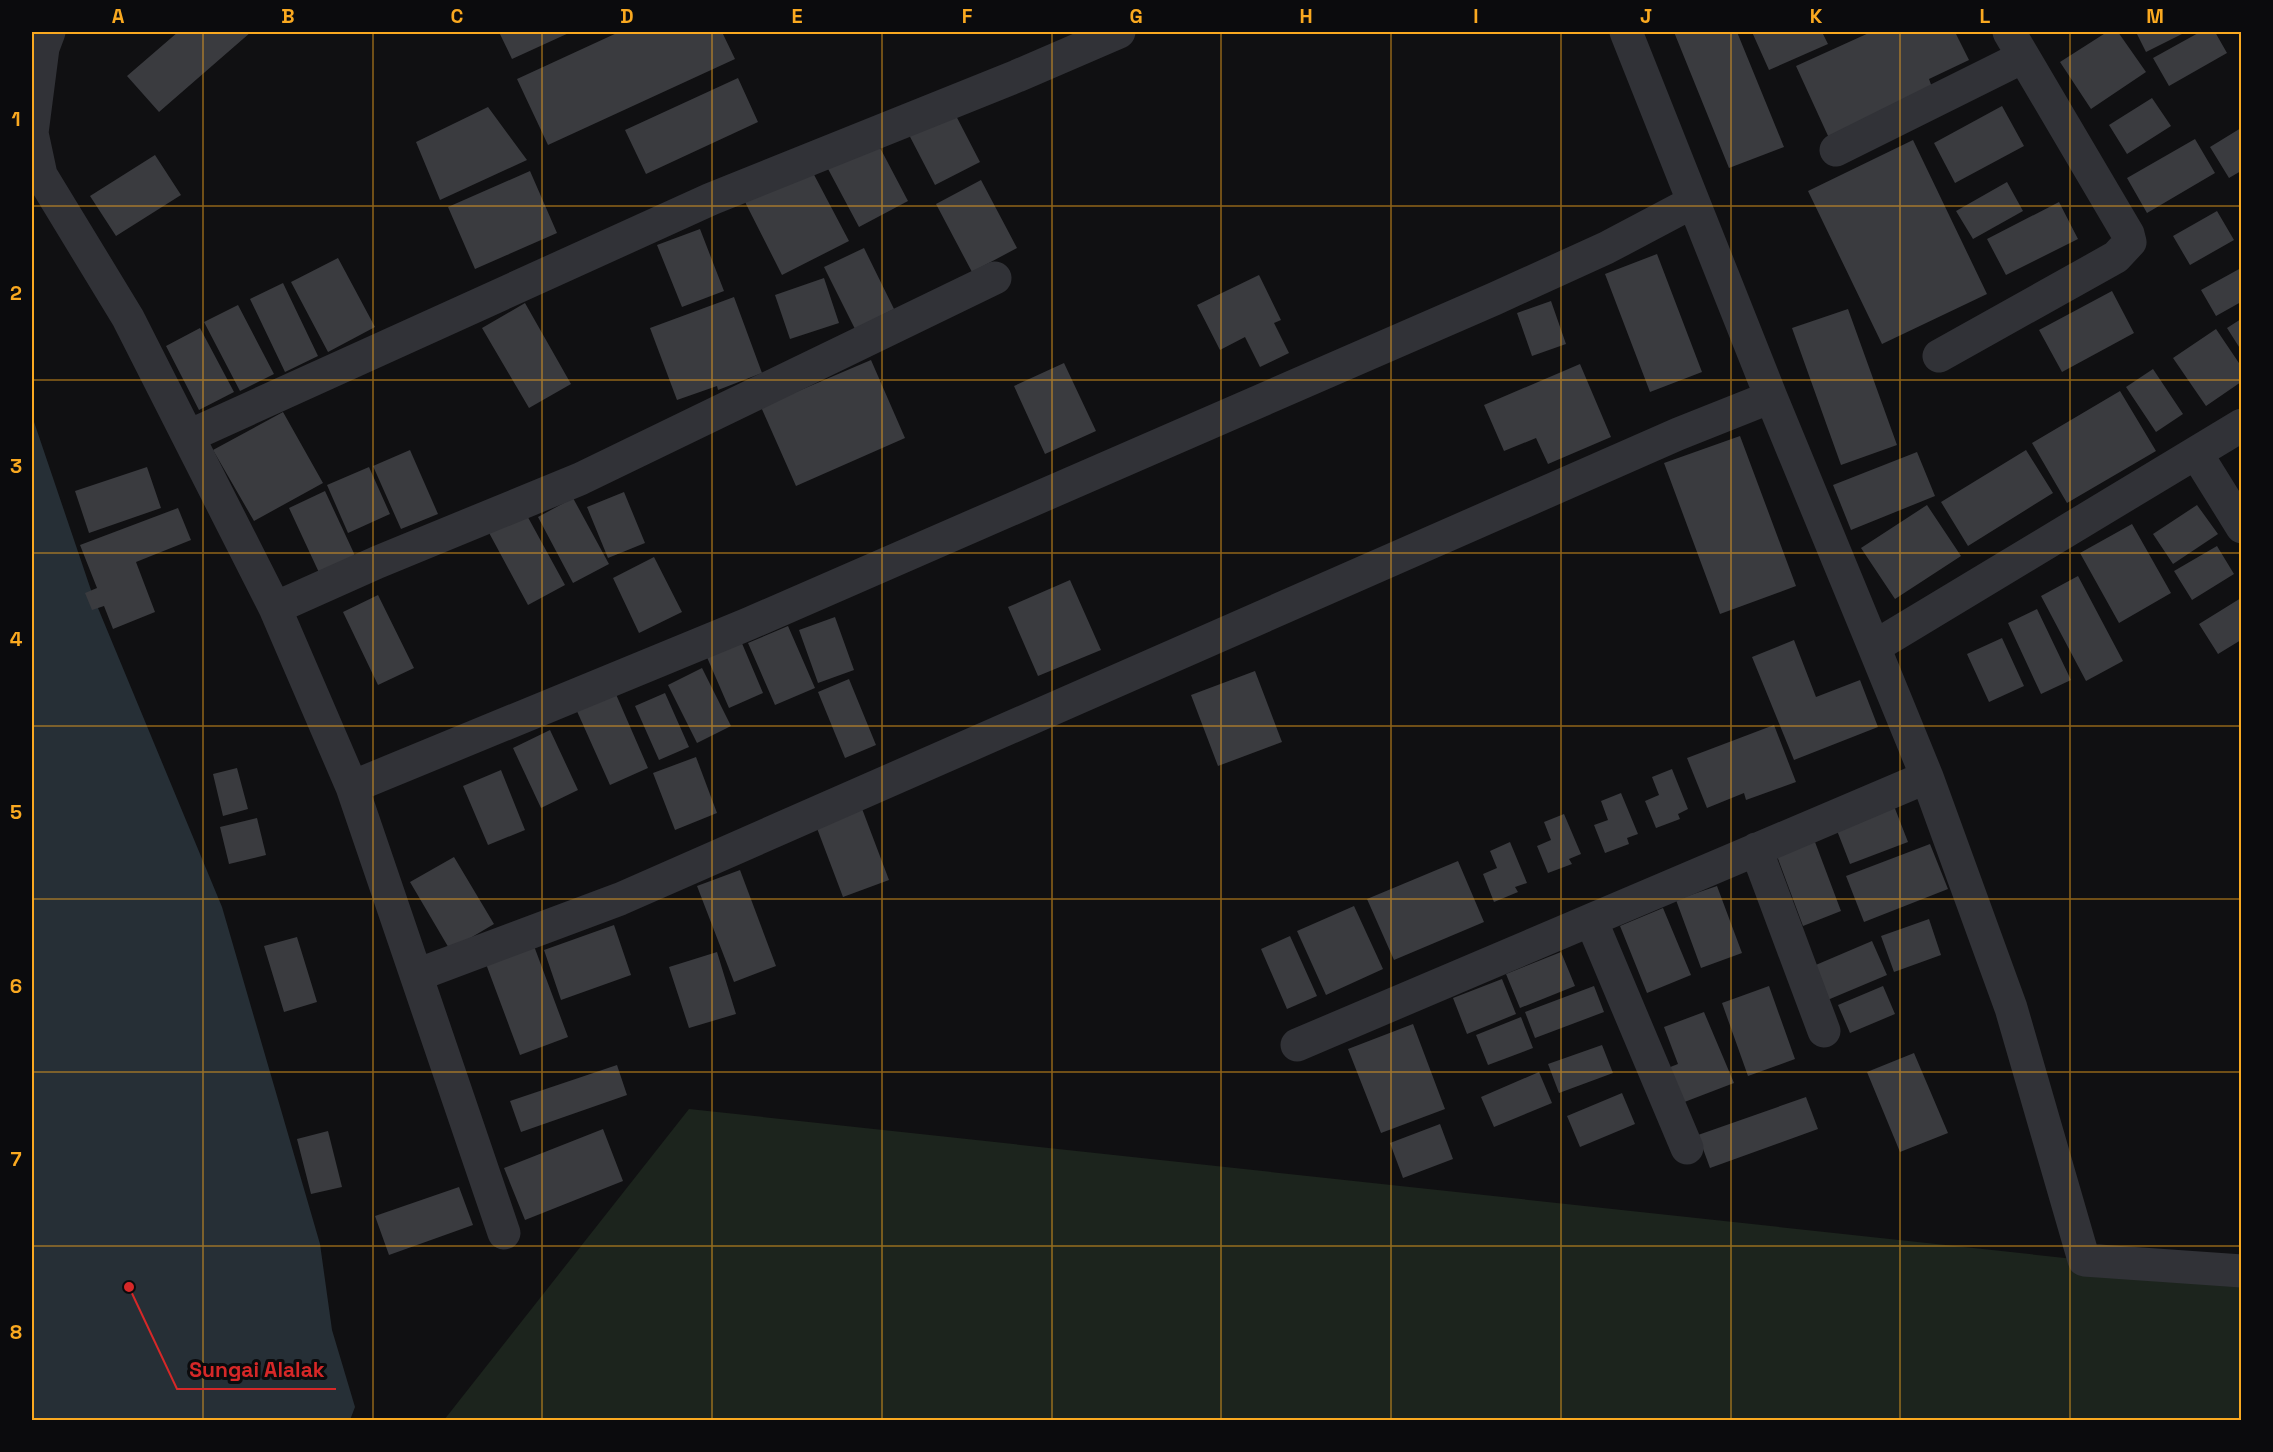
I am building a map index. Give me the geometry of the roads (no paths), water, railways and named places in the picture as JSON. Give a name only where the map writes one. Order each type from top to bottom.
[{"type":"street","points":[[49,32],[43,48],[32,133],[41,174],[128,318],[274,608],[352,787],[504,1233]]},
{"type":"street","points":[[189,436],[711,199],[1017,76],[1119,32]]},
{"type":"street","points":[[1626,32],[1771,397],[1927,777],[2011,1008],[2084,1260],[2241,1271]]},
{"type":"street","points":[[1836,150],[2016,44],[2128,234],[2130,242],[2116,257],[1939,356]]},
{"type":"street","points":[[352,787],[770,615],[1504,294],[1606,248],[1693,202]]},
{"type":"street","points":[[274,608],[378,562],[580,479],[995,278]]},
{"type":"street","points":[[417,975],[620,899],[1678,434],[1771,397]]},
{"type":"street","points":[[1874,647],[2241,424]]},
{"type":"street","points":[[2196,453],[2241,527]]},
{"type":"street","points":[[1297,1045],[1927,777]]},
{"type":"street","points":[[1756,849],[1824,1031]]},
{"type":"street","points":[[1591,920],[1687,1148]]},
{"type":"place","name":"Sungai Alalak","points":[[129,1287]]}]
